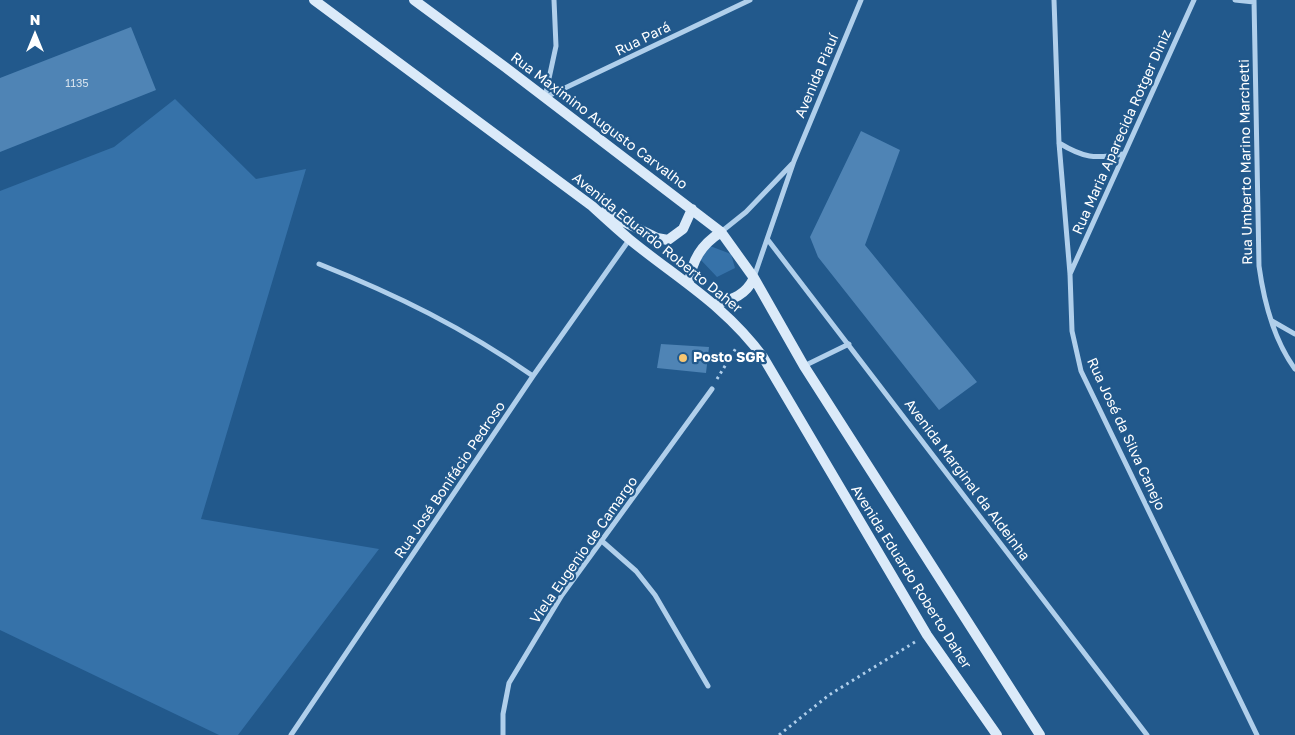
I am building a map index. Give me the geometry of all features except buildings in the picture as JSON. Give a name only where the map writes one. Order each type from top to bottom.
[{"type":"main road","name":"Avenida Eduardo Roberto Daher","points":[[314,0],[592,206],[630,240],[715,304],[745,332],[763,357],[927,634],[997,735]]},
{"type":"main road","name":"Rua Maximino Augusto Carvalho","points":[[414,0],[721,232],[754,278]]},
{"type":"main road","points":[[592,206],[657,238],[668,240],[676,237],[683,229],[692,209]]},
{"type":"main road","points":[[689,283],[691,268],[699,251],[709,240],[721,232]]},
{"type":"main road","name":"Avenida Eduardo Roberto Daher","points":[[754,278],[804,366],[1040,735]]},
{"type":"main road","points":[[715,304],[742,294],[749,289],[754,278]]},
{"type":"street","points":[[545,98],[556,46],[554,0]]},
{"type":"street","name":"Rua Pará","points":[[545,98],[750,0]]},
{"type":"street","name":"Avenida Piauí","points":[[754,278],[794,161],[861,0]]},
{"type":"street","name":"Rua José da Silva Canejo","points":[[1054,0],[1059,143],[1070,274],[1072,331],[1081,371],[1258,735]]},
{"type":"street","name":"Rua Maria Aparecida Rotger Diniz","points":[[1070,274],[1194,0]]},
{"type":"street","name":"Rua Umberto Marino Marchetti","points":[[1235,0],[1254,1],[1260,266],[1264,298],[1280,344],[1295,369]]},
{"type":"street","points":[[1059,143],[1077,154],[1091,158],[1123,154]]},
{"type":"street","name":"Avenida Piauí","points":[[721,232],[746,212],[794,161]]},
{"type":"street","name":"Rua José Bonifácio Pedroso","points":[[291,735],[533,376],[630,240]]},
{"type":"street","name":"Avenida Marginal da Aldeinha","points":[[768,240],[1147,735]]},
{"type":"street","points":[[319,264],[385,290],[486,343],[533,376]]},
{"type":"street","points":[[1272,321],[1295,334]]},
{"type":"street","points":[[804,366],[849,344]]},
{"type":"street","name":"Viela Eugenio de Camargo","points":[[503,735],[503,714],[509,683],[562,595],[603,542],[712,389]]},
{"type":"street","points":[[603,542],[636,572],[655,594],[708,686]]},
{"type":"path","points":[[712,389],[745,332]]},
{"type":"path","points":[[779,735],[829,695],[927,634]]},
{"type":"shaded area","points":[[175,99],[256,179],[306,169],[201,519],[379,549],[238,735],[219,735],[0,630],[0,191],[114,147]]},
{"type":"shaded area","points":[[710,246],[731,254],[735,268],[717,277],[700,259]]},
{"type":"place","name":"Posto SGR","points":[[683,358]]}]
